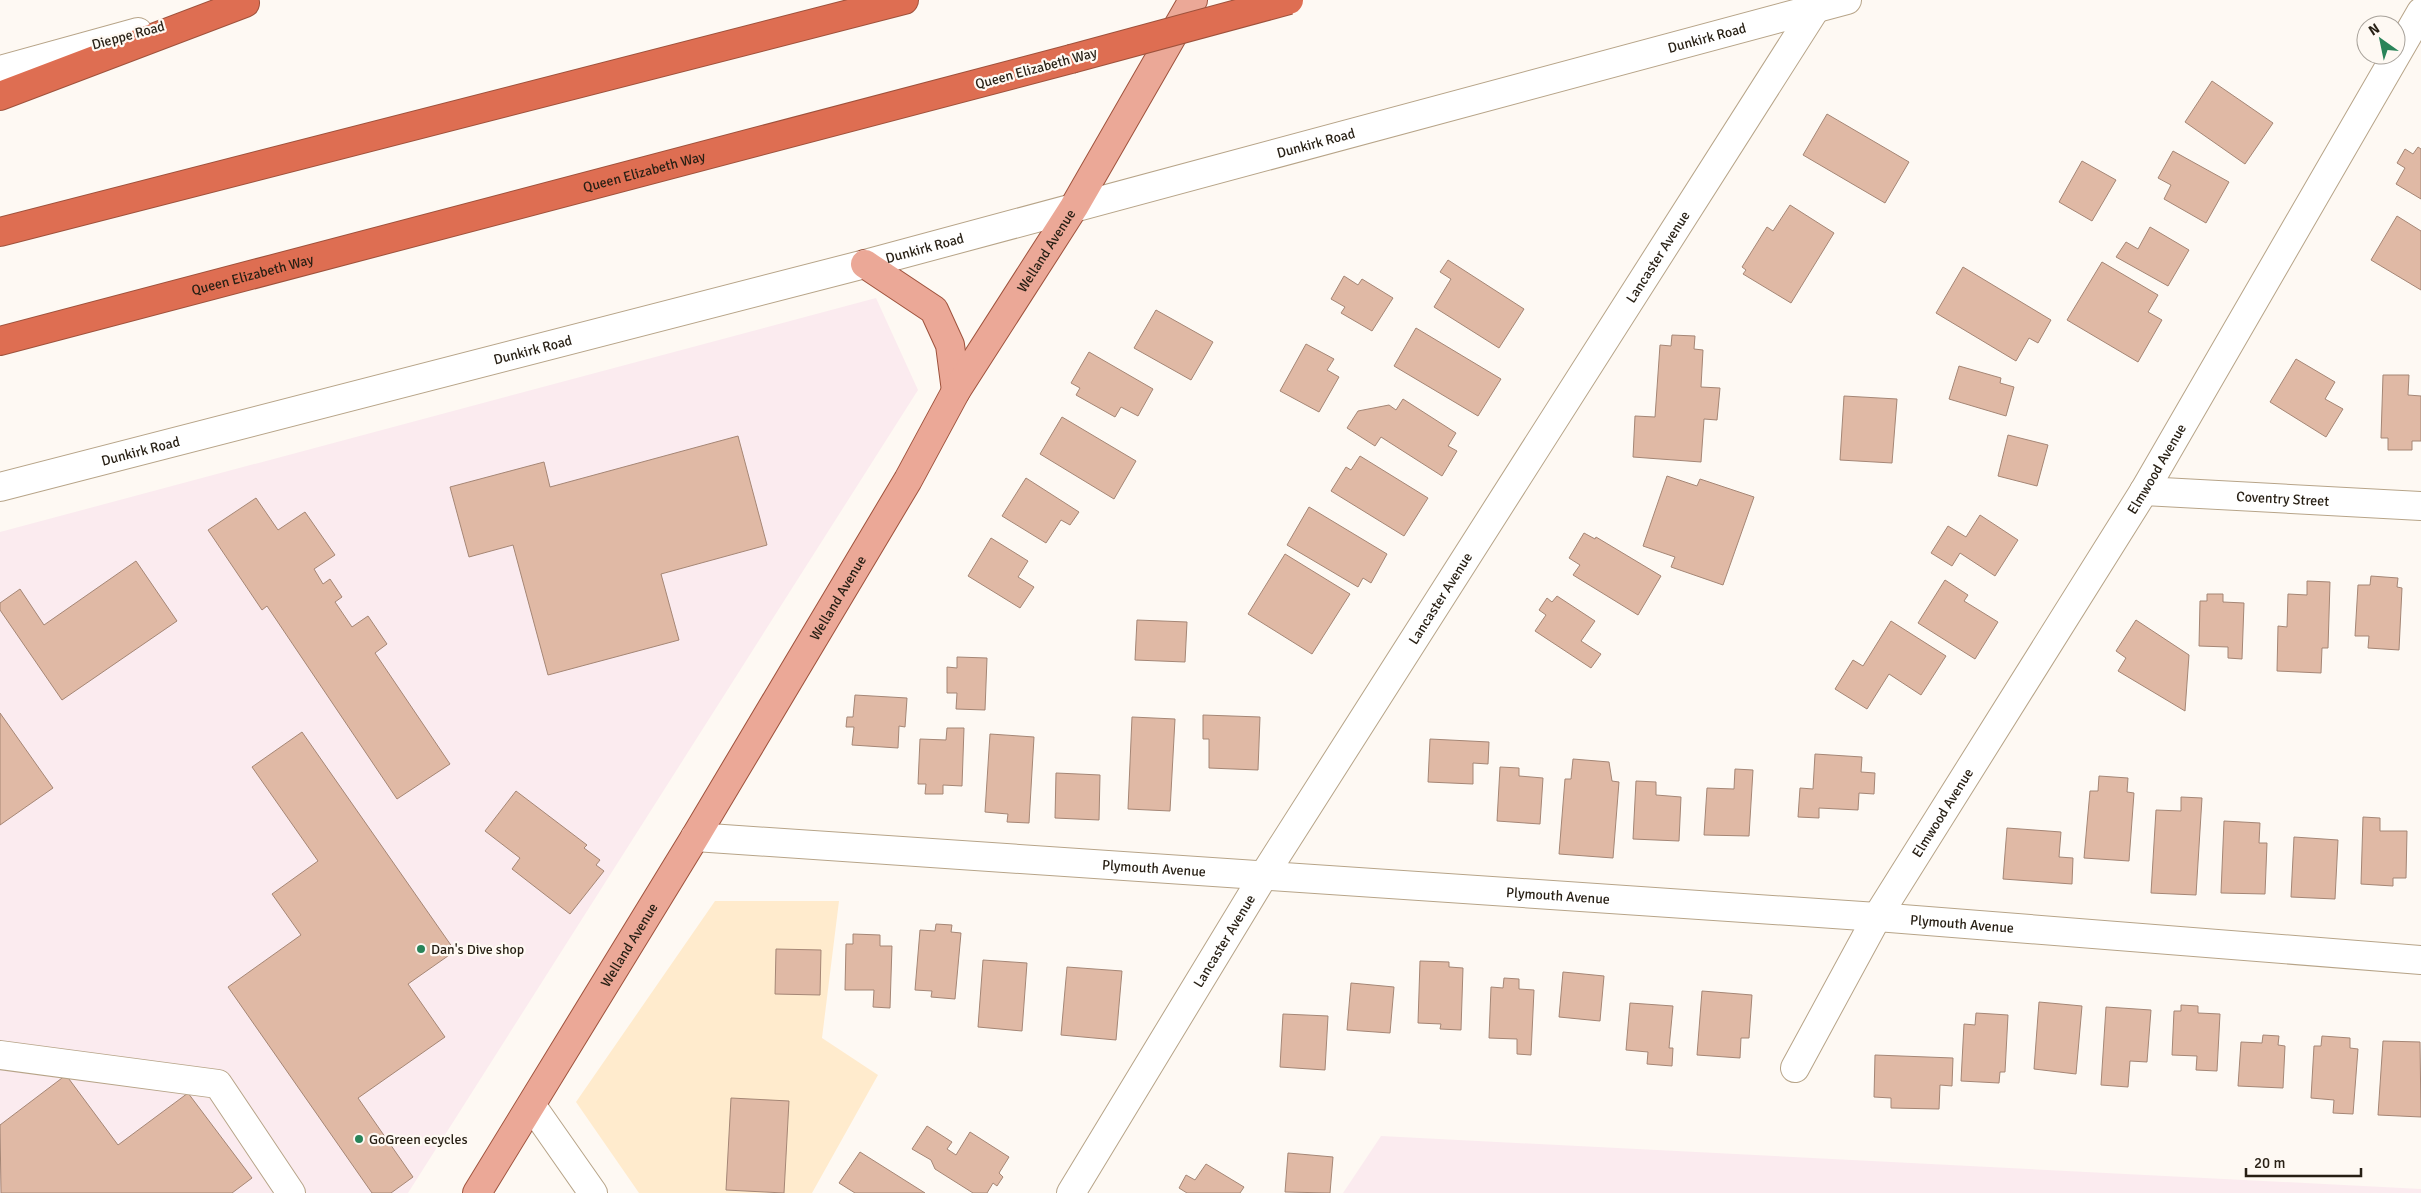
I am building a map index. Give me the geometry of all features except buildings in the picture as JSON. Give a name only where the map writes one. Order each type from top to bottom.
[{"type":"highway","points":[[0,232],[904,0]]},
{"type":"highway","name":"Queen Elizabeth Way","points":[[0,341],[1289,0]]},
{"type":"highway","points":[[0,96],[250,2]]},
{"type":"main road","name":"Welland Avenue","points":[[476,1193],[532,1106],[695,837],[908,480],[956,391],[1074,207],[1193,0]]},
{"type":"main road","points":[[865,264],[934,310],[950,345],[956,391]]},
{"type":"street","name":"Dunkirk Road","points":[[0,487],[865,264],[1847,0]]},
{"type":"street","name":"Dieppe Road","points":[[0,70],[250,2]]},
{"type":"street","name":"Lancaster Avenue","points":[[1071,1193],[1264,875],[1816,8]]},
{"type":"street","name":"Elmwood Avenue","points":[[1795,1068],[1878,917],[2144,491],[2421,12]]},
{"type":"street","name":"Coventry Street","points":[[2144,491],[2421,506]]},
{"type":"street","name":"Plymouth Avenue","points":[[695,837],[1878,917],[2421,960]]},
{"type":"street","points":[[0,1055],[218,1084],[291,1193]]},
{"type":"street","points":[[532,1106],[594,1193]]},
{"type":"shaded area","points":[[876,298],[918,390],[408,1193],[0,1193],[0,532]]},
{"type":"shaded area","points":[[715,901],[839,901],[822,1038],[878,1075],[812,1193],[639,1193],[576,1102]]},
{"type":"shaded area","points":[[1381,1136],[2421,1189],[2421,1193],[1343,1193]]},
{"type":"place","name":"Dan's Dive shop","points":[[421,949]]},
{"type":"place","name":"GoGreen ecycles","points":[[359,1139]]}]
